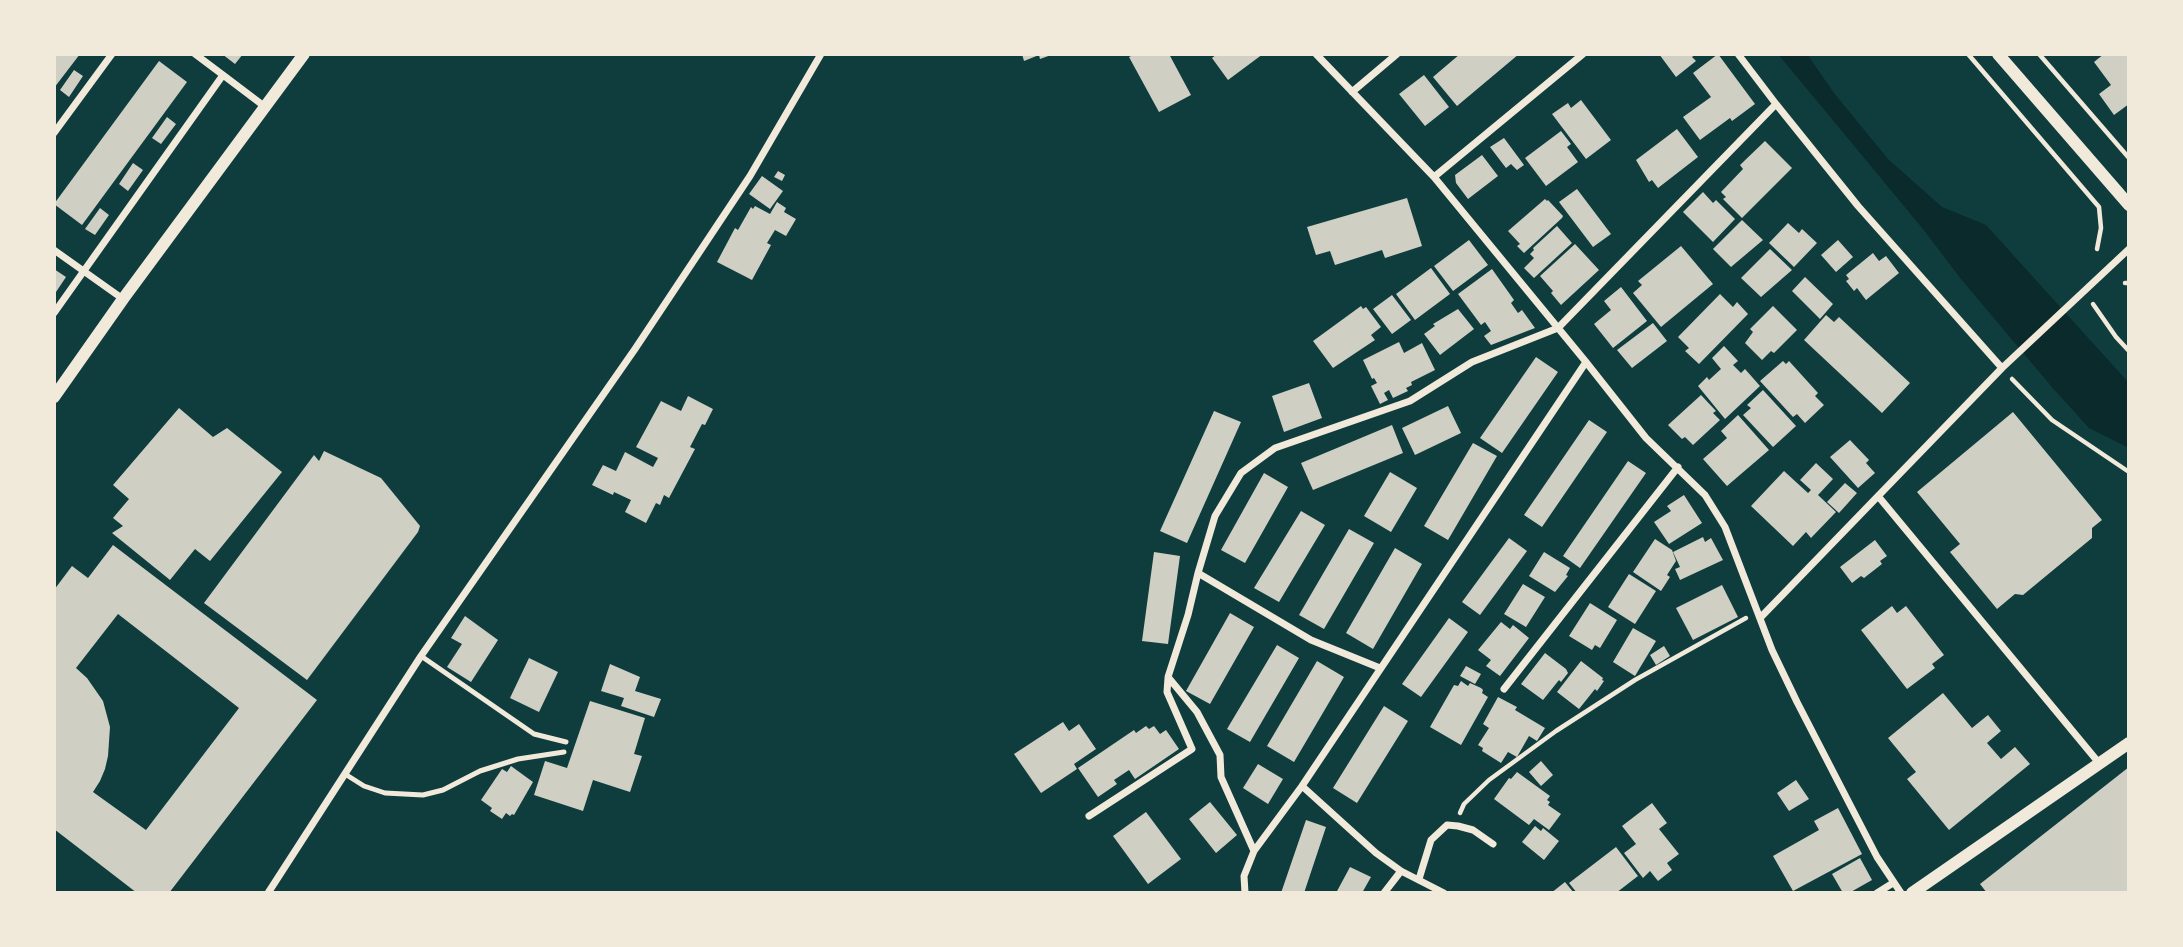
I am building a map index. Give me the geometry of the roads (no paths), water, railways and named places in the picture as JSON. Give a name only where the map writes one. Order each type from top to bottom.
[{"type":"street","points":[[54,133],[112,54]]},
{"type":"street","points":[[195,54],[264,106]]},
{"type":"street","points":[[54,397],[122,299],[304,54]]},
{"type":"street","points":[[268,893],[421,656],[635,349],[750,176],[821,54]]},
{"type":"street","points":[[1317,54],[1434,177],[1646,438],[1705,495],[1725,527],[1772,650],[1797,702],[1877,857],[1902,893]]},
{"type":"street","points":[[1352,92],[1397,54]]},
{"type":"street","points":[[1434,177],[1583,54]]},
{"type":"street","points":[[1738,54],[1850,196],[2005,366]]},
{"type":"street","points":[[1998,54],[2129,205]]},
{"type":"street","points":[[54,313],[223,75]]},
{"type":"street","points":[[1089,816],[1192,749],[1167,692],[1168,677],[1215,516],[1241,473],[1275,447],[1409,401],[1472,362],[1558,328],[1776,104]]},
{"type":"street","points":[[1760,613],[2005,366],[2129,249]]},
{"type":"street","points":[[54,250],[122,299]]},
{"type":"street","points":[[1245,893],[1244,876],[1254,851],[1302,786],[1586,362]]},
{"type":"street","points":[[1504,690],[1678,467]]},
{"type":"street","points":[[1878,496],[2099,763]]},
{"type":"street","points":[[1198,573],[1311,640],[1380,668]]},
{"type":"street","points":[[1168,677],[1197,712],[1220,755],[1221,777],[1254,851]]},
{"type":"street","points":[[1912,893],[2129,743]]},
{"type":"street","points":[[1302,786],[1376,853],[1401,871],[1444,893]]},
{"type":"street","points":[[1419,879],[1431,840],[1447,825],[1473,830],[1493,844]]},
{"type":"street","points":[[1384,893],[1401,871]]},
{"type":"street","points":[[1877,893],[1893,883]]},
{"type":"lane","points":[[421,656],[534,734],[565,742]]},
{"type":"lane","points":[[345,774],[364,786],[385,793],[423,795],[443,790],[480,771],[518,759],[564,752]]},
{"type":"water","points":[[1778,54],[1807,54],[1834,93],[1888,159],[1942,207],[1986,225],[2129,383],[2129,448],[2089,428],[2051,386]]}]
